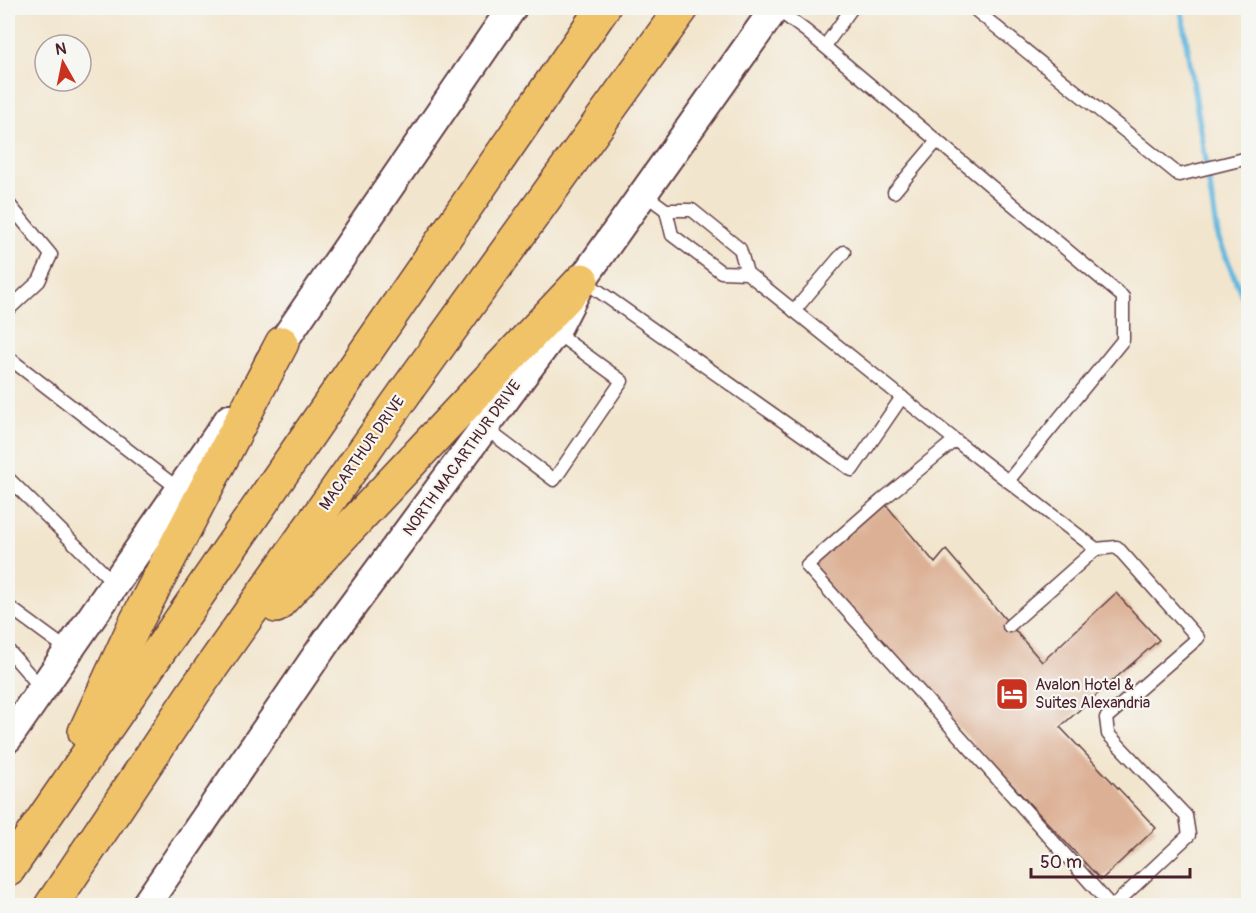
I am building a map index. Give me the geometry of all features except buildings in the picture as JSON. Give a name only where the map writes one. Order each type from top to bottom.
[{"type":"highway","points":[[8,870],[603,8]]},
{"type":"highway","name":"MACARTHUR DRIVE","points":[[51,906],[194,692],[409,387],[682,8]]},
{"type":"highway","points":[[194,692],[582,280]]},
{"type":"highway","points":[[43,819],[136,622],[282,343]]},
{"type":"street","points":[[11,726],[42,689],[512,8]]},
{"type":"street","name":"NORTH MACARTHUR DRIVE","points":[[145,906],[328,639],[555,332],[582,280],[775,8]]},
{"type":"lane","points":[[775,8],[825,46],[1123,297],[1123,340],[1008,481]]},
{"type":"lane","points":[[825,46],[852,8]]},
{"type":"lane","points":[[974,8],[1179,175],[1248,158]]},
{"type":"lane","points":[[894,192],[937,141]]},
{"type":"lane","points":[[644,193],[666,210],[692,210],[740,249],[747,273],[955,440],[1096,549]]},
{"type":"lane","points":[[8,203],[51,255],[39,282],[8,310]]},
{"type":"lane","points":[[666,210],[672,235],[721,272],[747,273]]},
{"type":"lane","points":[[794,311],[844,252]]},
{"type":"lane","points":[[582,280],[852,470],[902,397]]},
{"type":"lane","points":[[484,428],[554,480],[622,381],[555,332]]},
{"type":"lane","points":[[8,356],[180,490]]},
{"type":"lane","points":[[955,440],[807,566],[1112,906],[1189,835],[1186,816],[1108,734],[1106,718],[1198,638],[1117,547],[1096,549],[1008,626]]},
{"type":"lane","points":[[8,478],[115,584]]},
{"type":"lane","points":[[8,606],[68,650]]},
{"type":"lane","points":[[8,650],[42,689]]},
{"type":"waterway","points":[[1181,8],[1218,238],[1248,309]]},
{"type":"place","name":"Avalon Hotel & Suites Alexandria","points":[[1012,694]]}]
